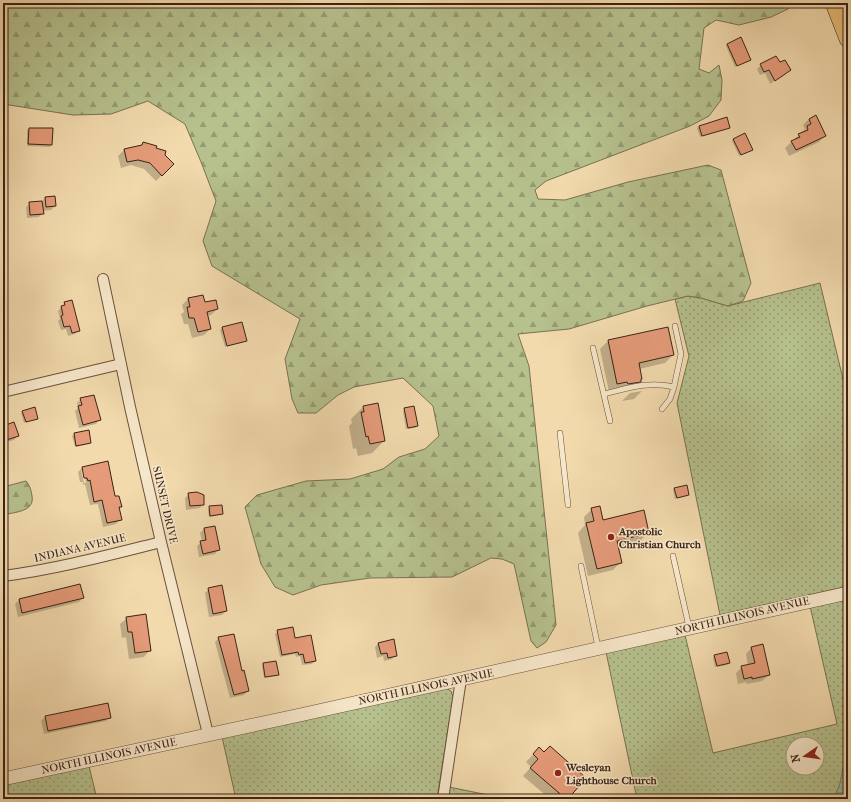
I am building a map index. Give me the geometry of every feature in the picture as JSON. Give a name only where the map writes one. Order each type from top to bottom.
[{"type":"main road","points":[[834,3],[848,39]]},
{"type":"street","name":"SUNSET DRIVE","points":[[103,279],[161,542],[208,734]]},
{"type":"street","points":[[3,392],[121,364]]},
{"type":"street","name":"INDIANA AVENUE","points":[[3,576],[84,561],[161,542]]},
{"type":"street","name":"NORTH ILLINOIS AVENUE","points":[[3,779],[848,593]]},
{"type":"street","points":[[443,799],[461,679]]},
{"type":"lane","points":[[662,409],[670,399],[682,354],[675,326]]},
{"type":"lane","points":[[593,348],[610,421]]},
{"type":"lane","points":[[604,394],[646,384],[660,384],[674,387]]},
{"type":"lane","points":[[560,433],[568,505]]},
{"type":"lane","points":[[673,556],[690,628]]},
{"type":"lane","points":[[581,566],[598,648]]},
{"type":"green space","points":[[3,3],[791,3],[788,9],[771,17],[739,25],[716,20],[704,28],[699,69],[709,73],[719,65],[722,80],[721,100],[709,116],[690,126],[546,181],[535,190],[538,199],[565,200],[628,182],[708,165],[721,170],[751,283],[743,301],[728,306],[701,298],[688,296],[647,306],[569,329],[518,334],[529,366],[556,625],[546,642],[537,648],[531,641],[514,564],[502,559],[491,558],[452,577],[370,578],[321,585],[293,595],[275,587],[261,564],[245,507],[257,495],[306,481],[350,479],[383,469],[399,457],[425,449],[439,436],[433,406],[403,378],[354,387],[338,395],[316,413],[298,413],[292,399],[285,359],[300,319],[212,266],[203,241],[216,201],[185,124],[148,101],[111,114],[73,115],[3,104]]},
{"type":"green space","points":[[820,283],[848,400],[848,586],[720,615],[677,403],[689,356],[675,299],[688,296],[701,298],[728,306]]},
{"type":"green space","points":[[26,481],[32,494],[32,501],[30,505],[18,512],[3,515],[3,487]]},
{"type":"green space","points":[[848,597],[848,799],[637,799],[606,652],[685,635],[713,753],[785,736],[785,776],[825,776],[825,736],[786,736],[837,724],[810,606]]},
{"type":"green space","points":[[446,688],[451,691],[453,697],[437,799],[236,799],[222,737]]},
{"type":"green space","points":[[89,766],[97,799],[3,799],[3,784]]},
{"type":"green space","points":[[449,787],[498,797],[501,799],[447,799]]},
{"type":"shaded area","points":[[848,755],[848,799],[834,799],[840,783],[844,763]]},
{"type":"building","points":[[741,37],[751,60],[737,66],[727,44]]},
{"type":"building","points":[[776,56],[780,62],[785,60],[791,70],[775,81],[769,70],[764,72],[760,64]]},
{"type":"building","points":[[816,115],[826,136],[796,150],[791,141],[800,137],[798,134],[808,130],[807,126],[811,124],[809,119]]},
{"type":"building","points":[[727,117],[730,128],[702,136],[699,126]]},
{"type":"building","points":[[29,128],[53,128],[52,145],[28,144]]},
{"type":"building","points":[[745,133],[753,150],[741,155],[733,139]]},
{"type":"building","points":[[143,142],[157,146],[156,148],[166,151],[165,155],[174,164],[162,176],[150,163],[138,160],[127,162],[124,149],[142,145]]},
{"type":"building","points":[[55,196],[56,206],[46,207],[45,197]]},
{"type":"building","points":[[42,201],[44,214],[30,215],[29,202]]},
{"type":"building","points":[[203,295],[205,302],[216,300],[218,309],[207,312],[211,329],[198,332],[194,318],[189,318],[187,307],[190,307],[188,298]]},
{"type":"building","points":[[72,300],[80,331],[72,333],[70,326],[64,327],[61,316],[63,315],[61,306],[65,305],[64,302]]},
{"type":"building","points":[[242,322],[247,341],[227,346],[222,327]]},
{"type":"building","points":[[668,327],[674,355],[639,363],[642,379],[641,382],[617,384],[608,340]]},
{"type":"building","points":[[94,395],[101,420],[83,425],[78,406],[82,405],[80,398]]},
{"type":"building","points":[[378,403],[385,441],[370,444],[368,436],[366,437],[361,412],[364,412],[363,406]]},
{"type":"building","points":[[414,406],[418,426],[408,428],[404,408]]},
{"type":"building","points":[[35,407],[38,419],[26,422],[22,411]]},
{"type":"building","points":[[14,422],[19,436],[3,441],[3,426]]},
{"type":"building","points":[[89,430],[91,443],[76,446],[74,433]]},
{"type":"building","points":[[108,461],[115,496],[119,496],[122,507],[119,507],[122,520],[107,523],[102,500],[94,502],[90,480],[88,481],[87,478],[84,478],[82,467]]},
{"type":"building","points":[[687,485],[689,495],[677,498],[674,488]]},
{"type":"building","points":[[197,492],[204,495],[204,505],[190,506],[188,493]]},
{"type":"building","points":[[222,505],[223,514],[210,516],[209,506]]},
{"type":"building","name":"Apostolic Christian Church","points":[[600,506],[603,520],[644,510],[649,533],[617,541],[622,563],[597,569],[586,523],[594,521],[591,508]]},
{"type":"building","points":[[215,526],[220,550],[203,554],[200,541],[206,540],[204,528]]},
{"type":"building","points":[[80,584],[84,598],[22,613],[19,599]]},
{"type":"building","points":[[222,585],[227,611],[213,614],[208,588]]},
{"type":"building","points":[[146,614],[151,651],[135,653],[132,632],[128,632],[126,617]]},
{"type":"building","points":[[293,627],[295,638],[311,635],[316,661],[305,663],[303,654],[299,655],[298,652],[282,655],[277,630]]},
{"type":"building","points":[[234,634],[242,671],[244,670],[249,691],[234,695],[218,637]]},
{"type":"building","points":[[394,639],[397,656],[388,658],[387,653],[381,654],[378,643]]},
{"type":"building","points":[[763,644],[770,675],[752,679],[752,677],[744,679],[741,666],[755,663],[751,647]]},
{"type":"building","points":[[727,652],[730,663],[717,666],[714,655]]},
{"type":"building","points":[[276,661],[279,675],[265,677],[263,663]]},
{"type":"building","points":[[108,703],[111,718],[48,731],[45,716]]},
{"type":"building","name":"Wesleyan Lighthouse Church","points":[[550,746],[586,778],[568,799],[566,799],[530,768],[538,759],[533,754],[539,747],[544,752]]},
{"type":"place","name":"Apostolic Christian Church","points":[[611,537]]},
{"type":"place","name":"Wesleyan Lighthouse Church","points":[[558,773]]}]
